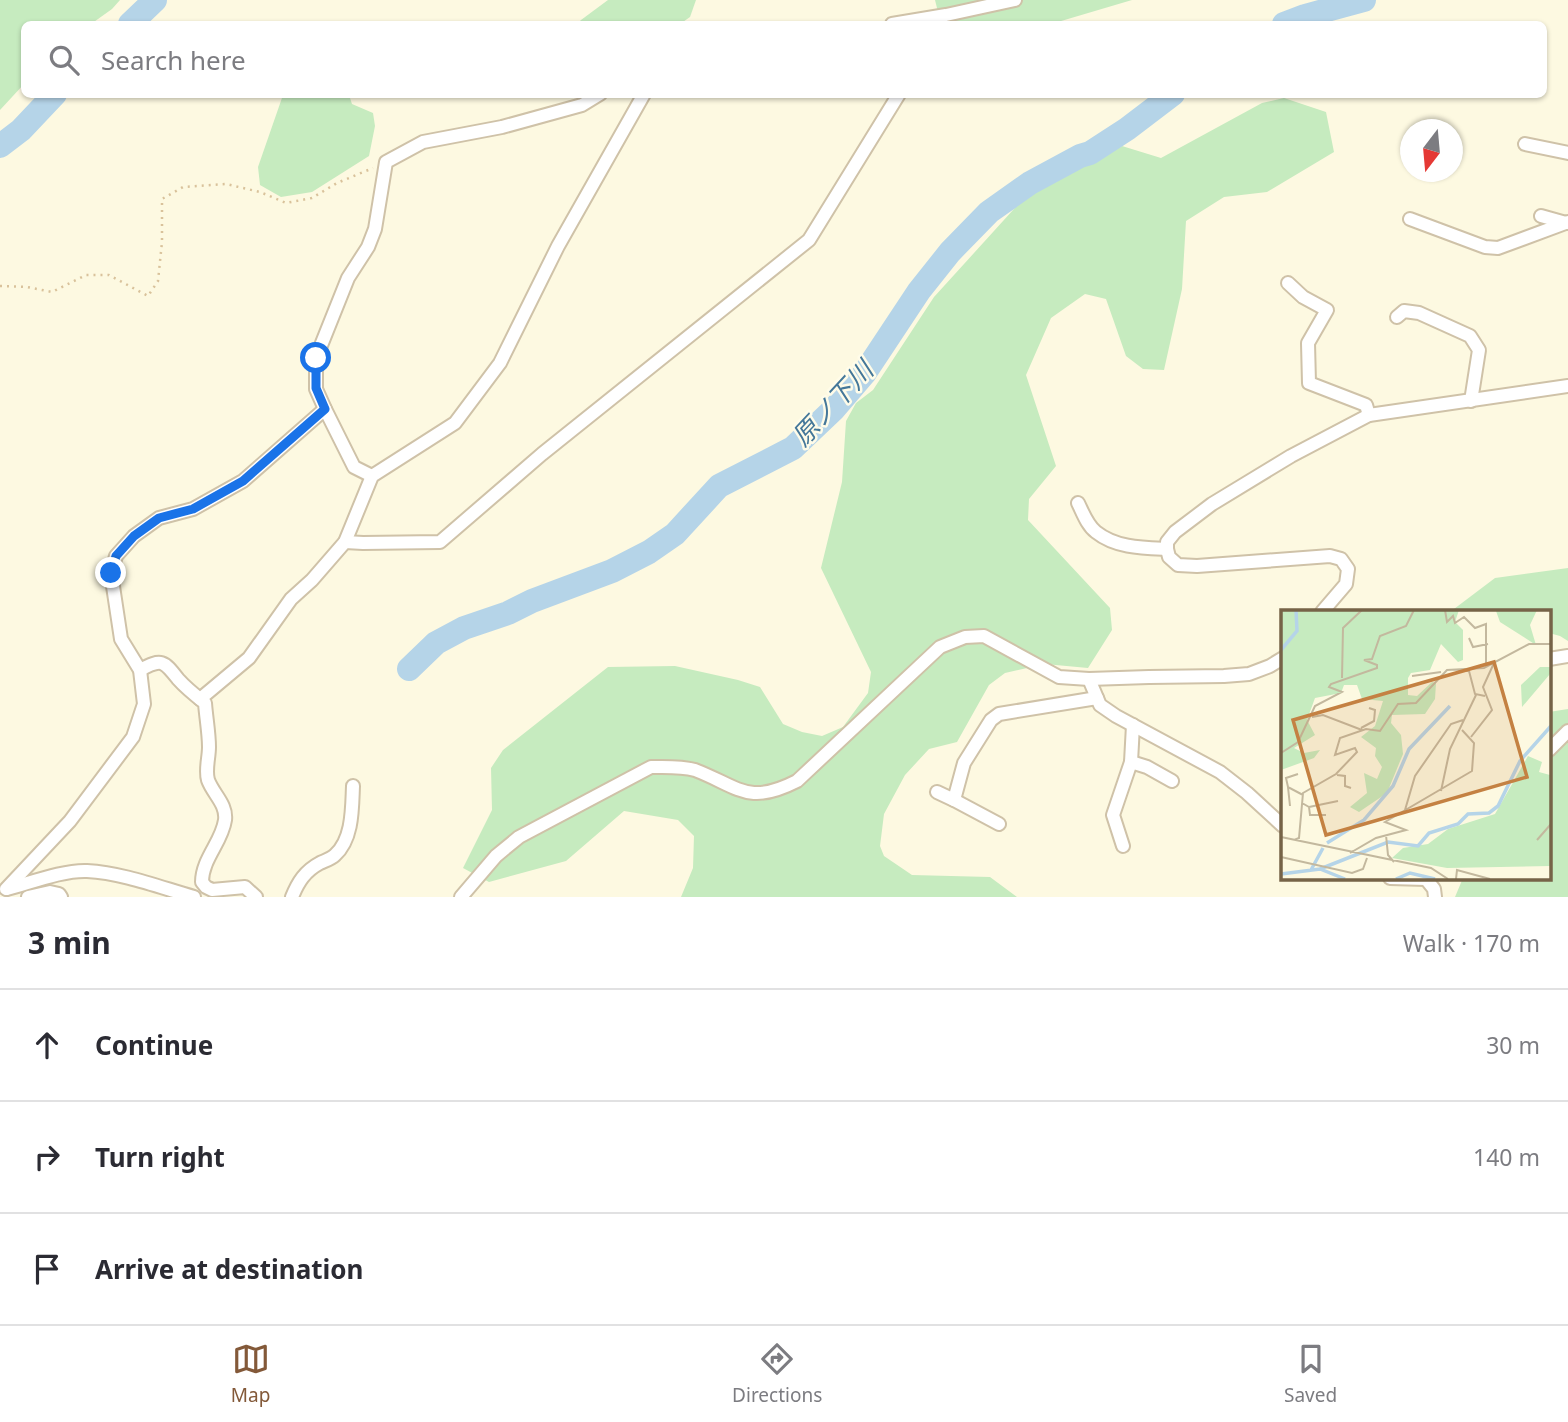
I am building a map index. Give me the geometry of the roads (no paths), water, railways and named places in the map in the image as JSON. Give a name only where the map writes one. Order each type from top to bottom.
[{"type":"street","points":[[943,20],[1015,0]]},
{"type":"street","points":[[372,476],[354,467],[325,409],[316,388],[316,358],[348,278],[368,247],[375,229],[386,162],[423,142],[502,127],[582,105],[593,98]]},
{"type":"street","points":[[200,699],[249,658],[291,599],[313,580],[345,542],[372,476],[455,423],[500,363],[558,246],[643,98]]},
{"type":"street","points":[[345,542],[440,542],[542,454],[809,240],[897,98]]},
{"type":"street","points":[[1525,144],[1568,153]]},
{"type":"street","points":[[1541,216],[1567,223]]},
{"type":"street","points":[[1410,219],[1485,247],[1498,248],[1567,223]]},
{"type":"street","points":[[1288,283],[1303,297],[1327,310],[1308,343],[1309,383],[1366,405],[1369,415]]},
{"type":"street","points":[[1397,317],[1404,311],[1419,313],[1470,336],[1479,350],[1471,401]]},
{"type":"street","points":[[1324,610],[1346,584],[1348,569],[1341,559],[1312,556],[1197,566],[1178,565],[1169,557],[1167,542],[1175,532],[1212,503],[1291,456],[1369,415],[1568,386]]},
{"type":"street","points":[[3,893],[70,821],[134,737],[144,704],[140,670],[121,639],[111,573],[116,556],[134,536],[159,518],[193,509],[243,481],[325,409]]},
{"type":"street","points":[[1078,503],[1087,523],[1096,533],[1136,548],[1167,549]]},
{"type":"street","points":[[461,897],[496,856],[519,837],[651,767],[692,769],[745,793],[778,791],[797,781],[940,647],[965,637],[984,636],[1059,677],[1089,680],[1249,674],[1281,659]]},
{"type":"street","points":[[1550,659],[1568,656]]},
{"type":"street","points":[[140,670],[153,663],[170,668],[179,681],[205,703],[209,746],[208,780],[225,810],[226,819],[202,873],[202,882],[212,890],[245,887],[256,897]]},
{"type":"street","points":[[1089,680],[1100,705],[1133,726],[1220,772],[1281,824]]},
{"type":"street","points":[[954,800],[964,763],[991,720],[999,714],[1097,698]]},
{"type":"street","points":[[1123,846],[1113,815],[1131,762],[1133,726]]},
{"type":"street","points":[[1550,749],[1568,731]]},
{"type":"street","points":[[1131,762],[1147,767],[1172,782]]},
{"type":"street","points":[[292,897],[304,875],[335,855],[346,838],[352,820],[353,786]]},
{"type":"street","points":[[937,792],[999,824]]},
{"type":"street","points":[[3,893],[49,877],[85,871],[122,876],[194,897]]},
{"type":"street","points":[[1428,880],[1435,897]]},
{"type":"street","points":[[27,897],[50,892],[61,897]]},
{"type":"waterway","points":[[133,21],[155,0]]},
{"type":"waterway","name":"原ノ下川","points":[[1292,21],[1364,0]]},
{"type":"waterway","points":[[0,146],[21,130],[51,98]]},
{"type":"waterway","name":"原ノ下川","points":[[409,669],[436,643],[464,628],[612,571],[649,552],[675,534],[719,486],[793,448],[834,409],[864,374],[919,291],[950,252],[989,212],[1030,183],[1090,153],[1168,98]]}]
